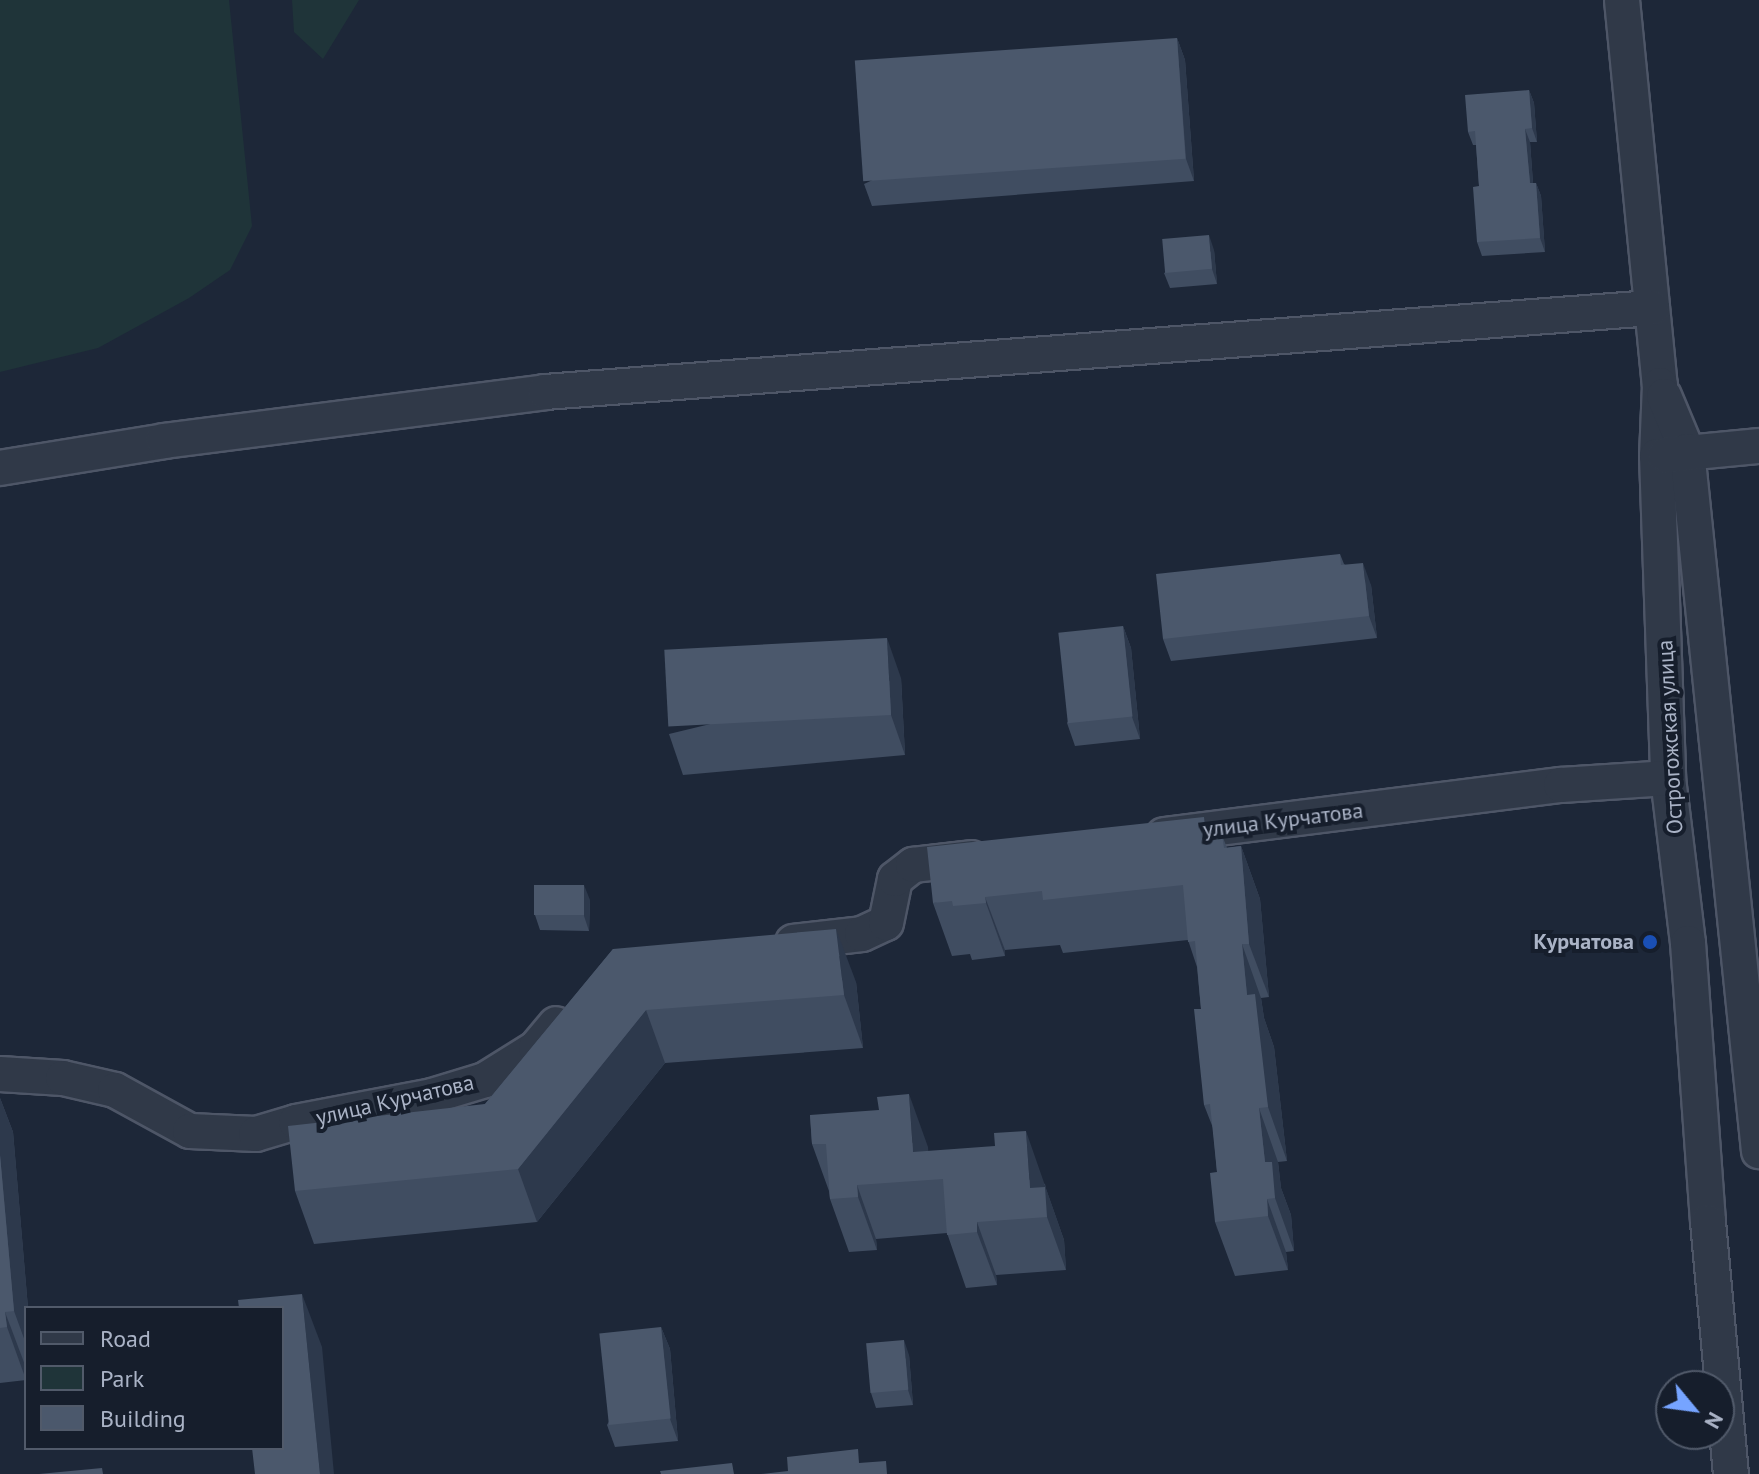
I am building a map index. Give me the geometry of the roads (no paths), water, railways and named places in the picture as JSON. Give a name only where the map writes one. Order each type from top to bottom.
[{"type":"street","points":[[1622,0],[1660,385],[1672,454],[1759,1151]]},
{"type":"street","points":[[0,468],[164,441],[545,392],[1652,308]]},
{"type":"street","points":[[1672,454],[1759,446]]},
{"type":"street","name":"Острогожская улица","points":[[1672,454],[1668,778],[1688,943],[1731,1474]]},
{"type":"street","name":"улица Курчатова","points":[[1134,839],[1561,785],[1668,778]]},
{"type":"street","points":[[755,946],[862,934],[886,923],[895,879],[913,865],[1007,854]]},
{"type":"street","name":"улица Курчатова","points":[[0,1074],[63,1078],[115,1090],[190,1131],[256,1134],[296,1122],[432,1096],[485,1080],[536,1048],[579,996]]},
{"type":"place","name":"Курчатова","points":[[1650,942]]}]
